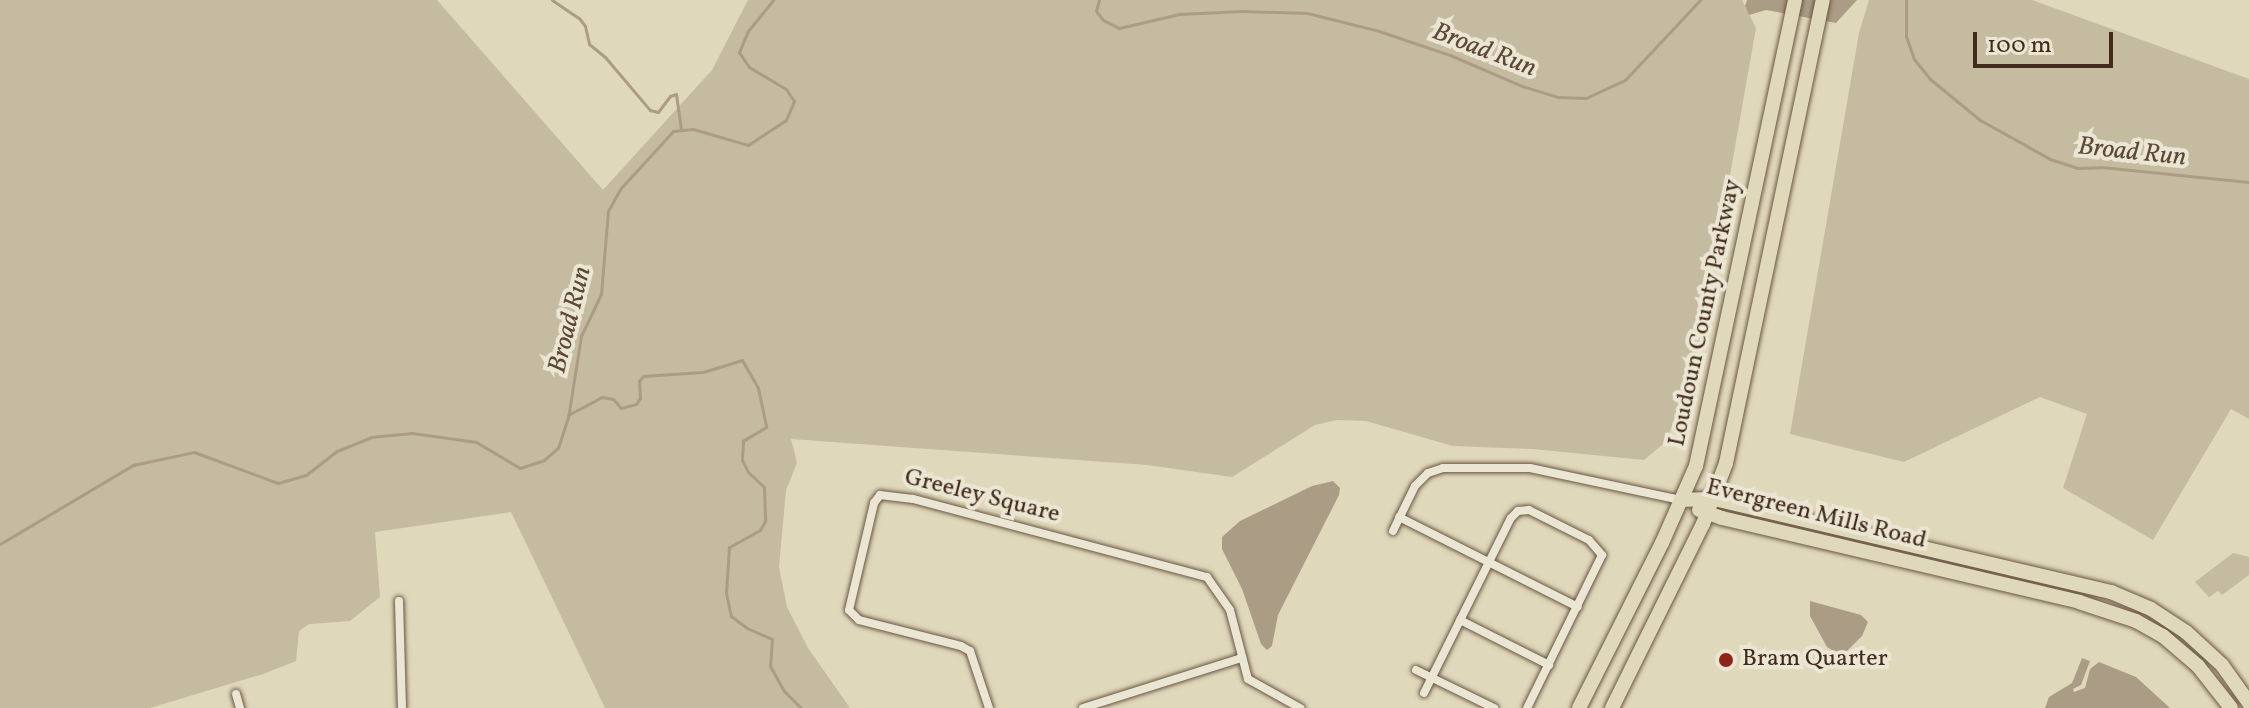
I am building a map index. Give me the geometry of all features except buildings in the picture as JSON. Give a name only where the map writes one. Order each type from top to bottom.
[{"type":"main road","name":"Loudoun County Parkway","points":[[1579,708],[1681,500],[1703,442],[1795,0]]},
{"type":"main road","name":"Loudoun County Parkway","points":[[1612,708],[1714,499],[1731,443],[1823,0]]},
{"type":"main road","name":"Evergreen Mills Road","points":[[1681,500],[1714,499],[2120,596],[2166,618],[2202,645],[2249,703]]},
{"type":"main road","name":"Evergreen Mills Road","points":[[1681,500],[1707,514],[2109,611],[2136,621],[2181,650],[2198,666],[2231,708]]},
{"type":"street","points":[[1393,531],[1421,480],[1428,473],[1454,467],[1530,468],[1681,500]]},
{"type":"street","name":"Greeley Square","points":[[989,708],[970,651],[859,620],[849,610],[874,503],[880,495],[913,499],[1207,577],[1215,583],[1230,610],[1245,673],[1254,685],[1301,708]]},
{"type":"street","points":[[1424,693],[1514,514],[1523,509],[1589,540],[1602,555],[1527,708]]},
{"type":"street","points":[[1399,517],[1578,607]]},
{"type":"street","points":[[399,601],[402,708]]},
{"type":"street","points":[[1460,620],[1549,665]]},
{"type":"street","points":[[1083,708],[1242,658]]},
{"type":"street","points":[[1416,670],[1494,708]]},
{"type":"street","points":[[236,694],[240,708]]},
{"type":"street","points":[[1301,708],[1307,698]]},
{"type":"shaded area","points":[[0,0],[437,0],[603,190],[712,70],[748,0],[1742,0],[1756,28],[1702,334],[1667,441],[1644,460],[1533,449],[1453,446],[1366,421],[1337,420],[1315,425],[1232,477],[1147,465],[791,439],[797,463],[786,490],[779,567],[787,607],[808,648],[850,708],[605,708],[511,512],[375,532],[380,597],[350,621],[309,624],[299,631],[296,661],[263,674],[150,708],[0,708]]},
{"type":"shaded area","points":[[1747,0],[1857,0],[1836,23],[1766,10],[1749,15],[1745,6]]},
{"type":"shaded area","points":[[1869,0],[2032,0],[2249,79],[2249,419],[2231,409],[2153,540],[2063,488],[2087,414],[2040,397],[1904,462],[1790,434],[1859,33]]},
{"type":"shaded area","points":[[1333,481],[1340,488],[1339,495],[1278,615],[1272,646],[1267,650],[1261,644],[1242,589],[1222,549],[1222,537],[1240,521],[1312,486]]},
{"type":"shaded area","points":[[2233,553],[2249,557],[2249,575],[2222,595],[2218,591],[2209,597],[2195,582]]},
{"type":"shaded area","points":[[1810,601],[1861,615],[1868,622],[1862,636],[1845,653],[1840,655],[1827,647],[1810,616]]},
{"type":"shaded area","points":[[2082,658],[2090,661],[2081,685],[2073,689],[2074,692],[2085,688],[2090,669],[2099,662],[2136,677],[2170,708],[2045,708],[2049,697],[2072,683]]},
{"type":"waterway","points":[[552,0],[579,18],[585,26],[589,44],[605,57],[650,110],[658,112],[670,96],[676,94],[681,130]]},
{"type":"waterway","name":"Broad Run","points":[[0,544],[133,465],[194,452],[278,483],[306,475],[337,451],[371,437],[412,433],[476,442],[520,468],[544,460],[558,448],[568,418],[581,336],[601,294],[608,211],[621,188],[673,131],[693,129],[748,145],[786,120],[794,101],[786,89],[749,67],[739,52],[748,31],[773,0]]},
{"type":"waterway","name":"Broad Run","points":[[1099,0],[1096,11],[1103,20],[1119,28],[1179,14],[1242,11],[1307,13],[1379,31],[1558,97],[1586,98],[1625,80],[1700,0]]},
{"type":"waterway","name":"Broad Run","points":[[1906,0],[1906,36],[1914,59],[1930,79],[1980,120],[2050,159],[2078,168],[2101,167],[2249,182]]},
{"type":"waterway","points":[[568,415],[602,397],[613,399],[621,408],[636,404],[640,398],[639,381],[643,376],[703,372],[742,360],[758,388],[766,427],[743,441],[742,460],[748,472],[764,487],[765,521],[760,530],[729,547],[726,593],[731,616],[747,628],[772,639],[770,666],[784,691],[801,708]]},
{"type":"place","name":"Bram Quarter","points":[[1726,660]]}]
